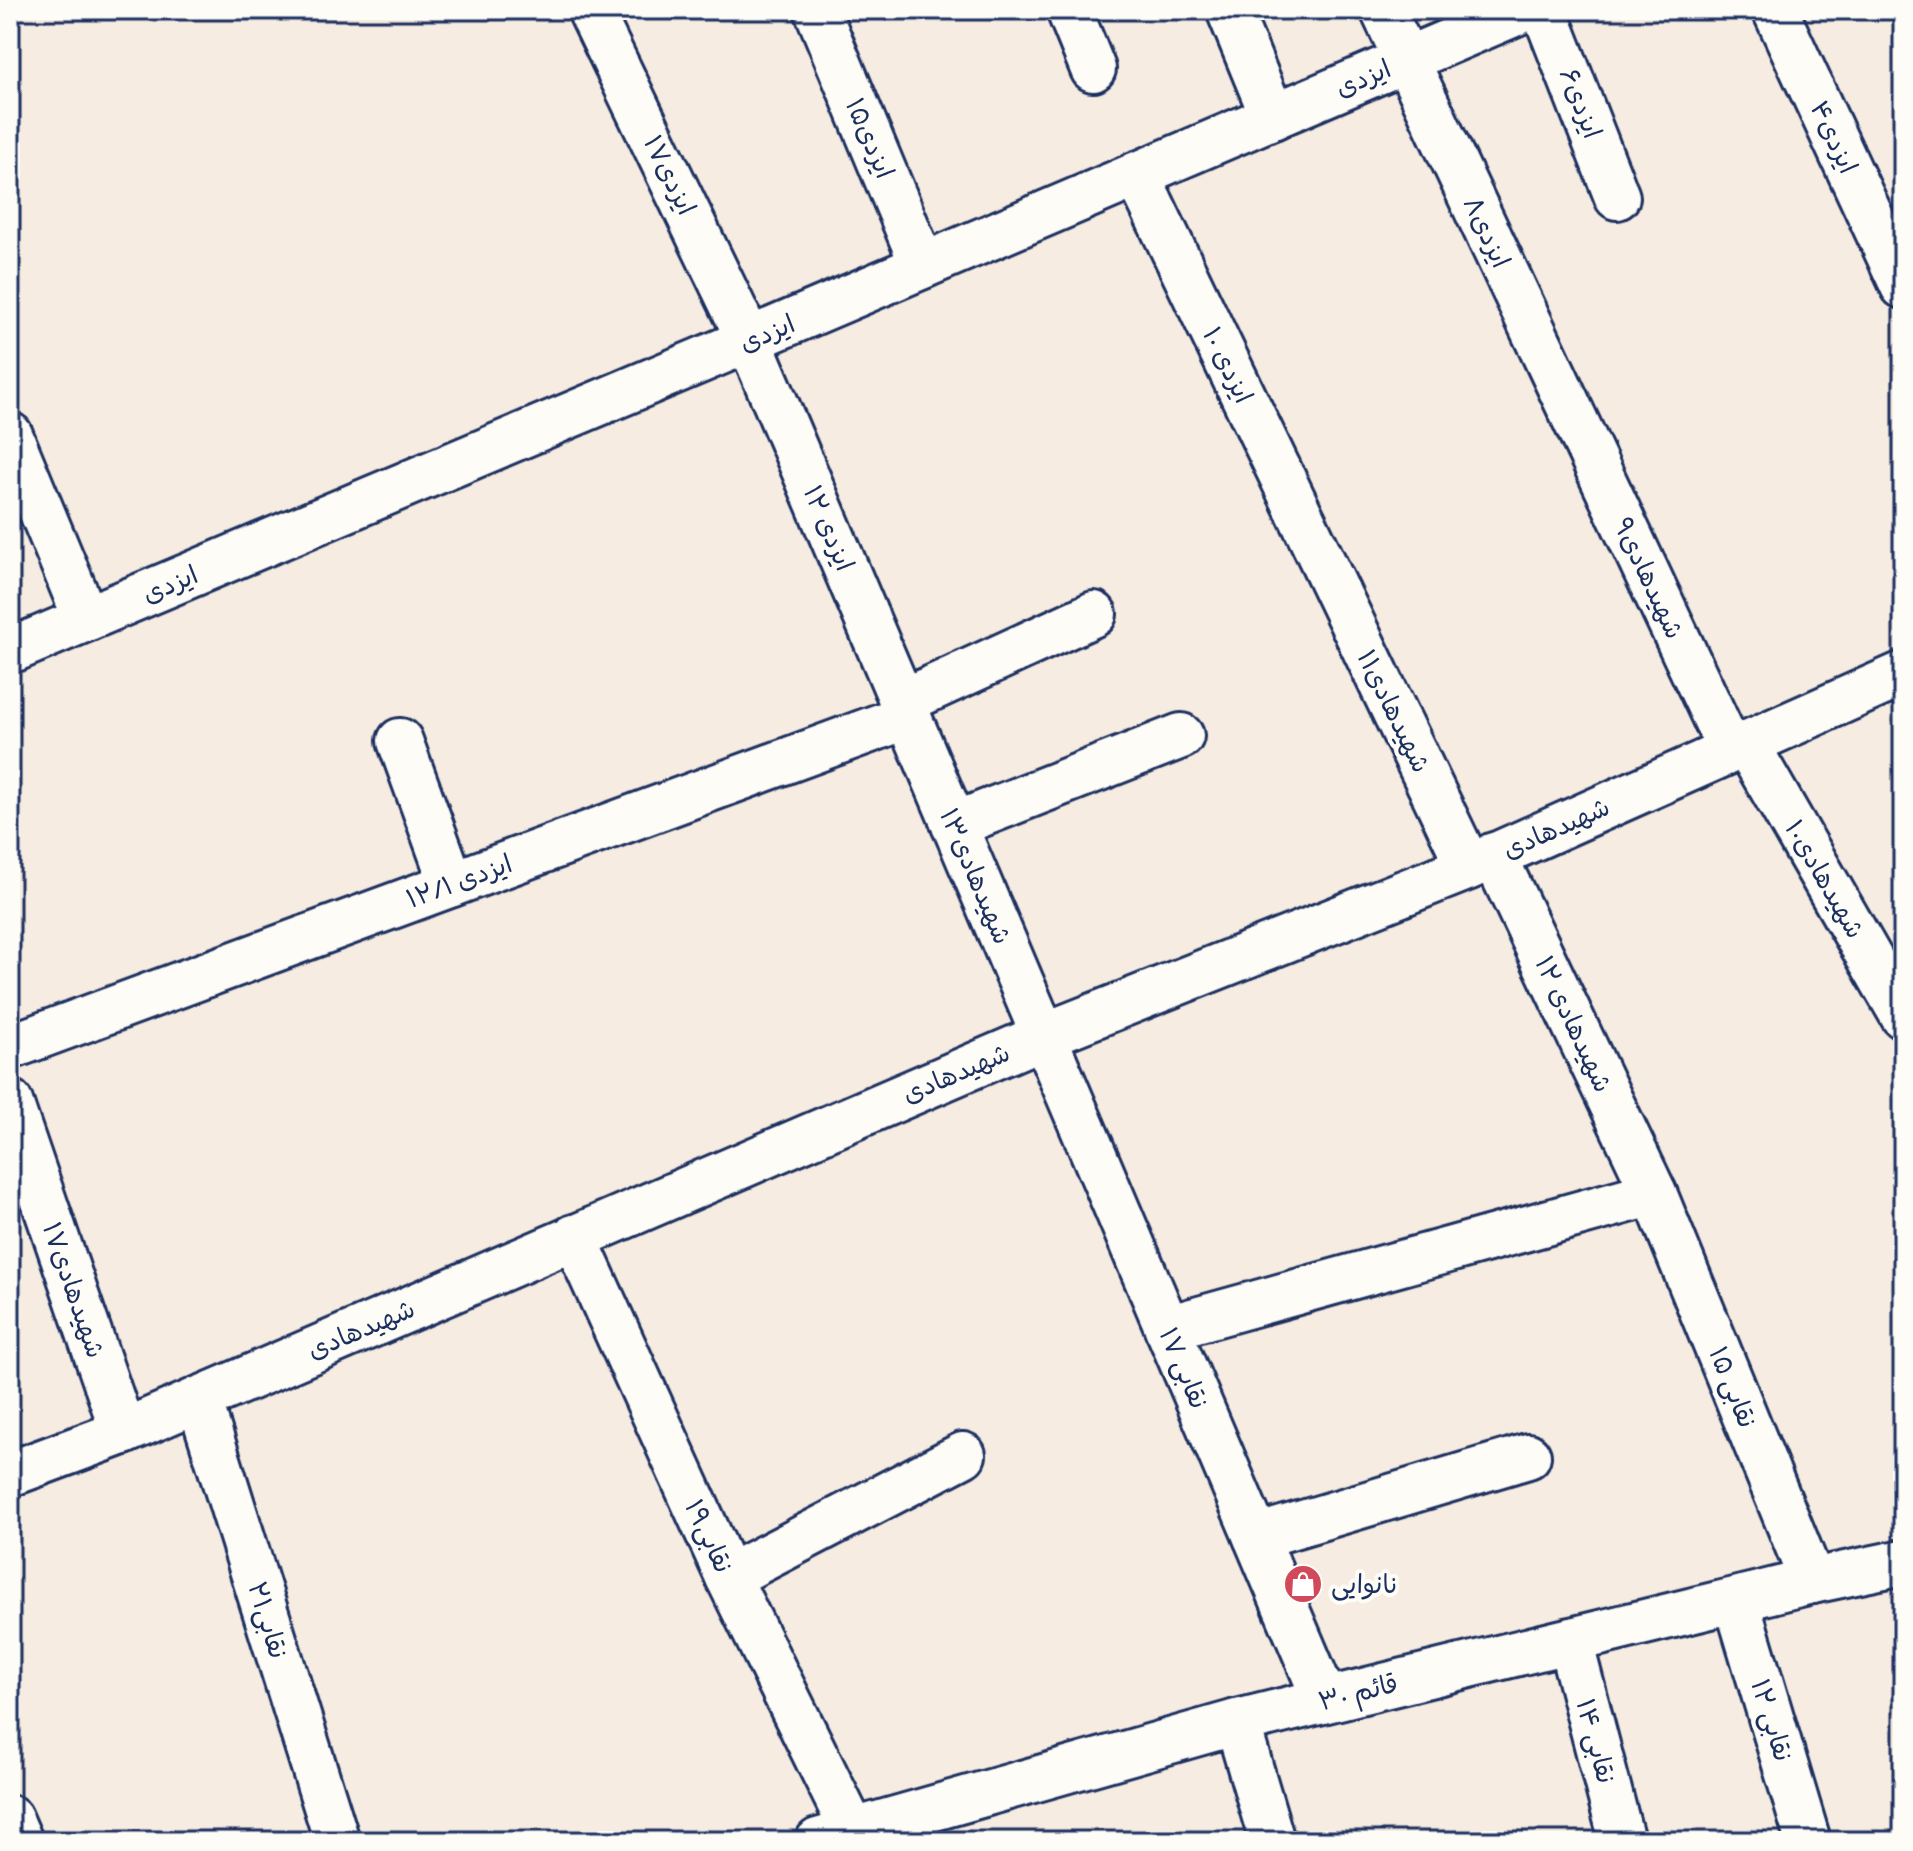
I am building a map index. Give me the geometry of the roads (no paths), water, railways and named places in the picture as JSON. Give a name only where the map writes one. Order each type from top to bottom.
[{"type":"street","name":"ایزدی۱۷","points":[[590,10],[749,340]]},
{"type":"street","name":"ایزدی۱۵","points":[[817,10],[923,266]]},
{"type":"street","points":[[1069,10],[1093,69]]},
{"type":"street","points":[[1229,10],[1273,117]]},
{"type":"street","name":"ایزدی۸","points":[[1383,10],[1569,405]]},
{"type":"street","name":"ایزدی","points":[[10,651],[1523,10]]},
{"type":"street","name":"ایزدی۶","points":[[1544,10],[1617,197]]},
{"type":"street","name":"ایزدی۴","points":[[1775,10],[1898,275]]},
{"type":"street","name":"ایزدی ۱۰","points":[[1137,174],[1320,555]]},
{"type":"street","name":"ایزدی ۱۲","points":[[749,340],[905,709]]},
{"type":"street","name":"شهیدهادی۹","points":[[1569,405],[1738,746]]},
{"type":"street","points":[[10,435],[86,619]]},
{"type":"street","name":"شهیدهادی۱۱","points":[[1320,555],[1481,861]]},
{"type":"street","name":"ایزدی ۱۲/۱","points":[[10,1047],[452,884],[905,709],[1094,614]]},
{"type":"street","name":"شهیدهادی","points":[[10,1474],[123,1432],[1043,1036],[1481,861],[1903,674]]},
{"type":"street","name":"شهیدهادی۱۳","points":[[905,709],[1043,1036]]},
{"type":"street","points":[[954,825],[1181,736]]},
{"type":"street","points":[[400,741],[452,884]]},
{"type":"street","name":"شهیدهادی۱۰","points":[[1738,746],[1903,1016]]},
{"type":"street","name":"شهیدهادی ۱۲","points":[[1481,861],[1654,1193]]},
{"type":"street","name":"نقابی ۱۷","points":[[1043,1036],[1325,1700]]},
{"type":"street","name":"شهیدهادی۱۷","points":[[10,1102],[123,1432]]},
{"type":"street","points":[[1167,1328],[1654,1193]]},
{"type":"street","name":"نقابی ۱۵","points":[[1654,1193],[1812,1581]]},
{"type":"street","name":"نقابی۱۹","points":[[574,1237],[728,1577],[836,1836]]},
{"type":"street","name":"نقابی۲۱","points":[[199,1399],[337,1841]]},
{"type":"street","points":[[728,1577],[963,1455]]},
{"type":"street","points":[[1256,1537],[1528,1456]]},
{"type":"street","name":"قائم ۳۰","points":[[836,1836],[1237,1722],[1812,1581],[1903,1562]]},
{"type":"street","name":"نقابی ۱۲","points":[[1736,1600],[1808,1841]]},
{"type":"street","name":"نقابی ۱۴","points":[[1570,1641],[1622,1841]]},
{"type":"street","points":[[1237,1722],[1272,1841]]},
{"type":"street","points":[[10,1818],[20,1841]]},
{"type":"place","name":"نانوایی","points":[[1303,1584]]}]
